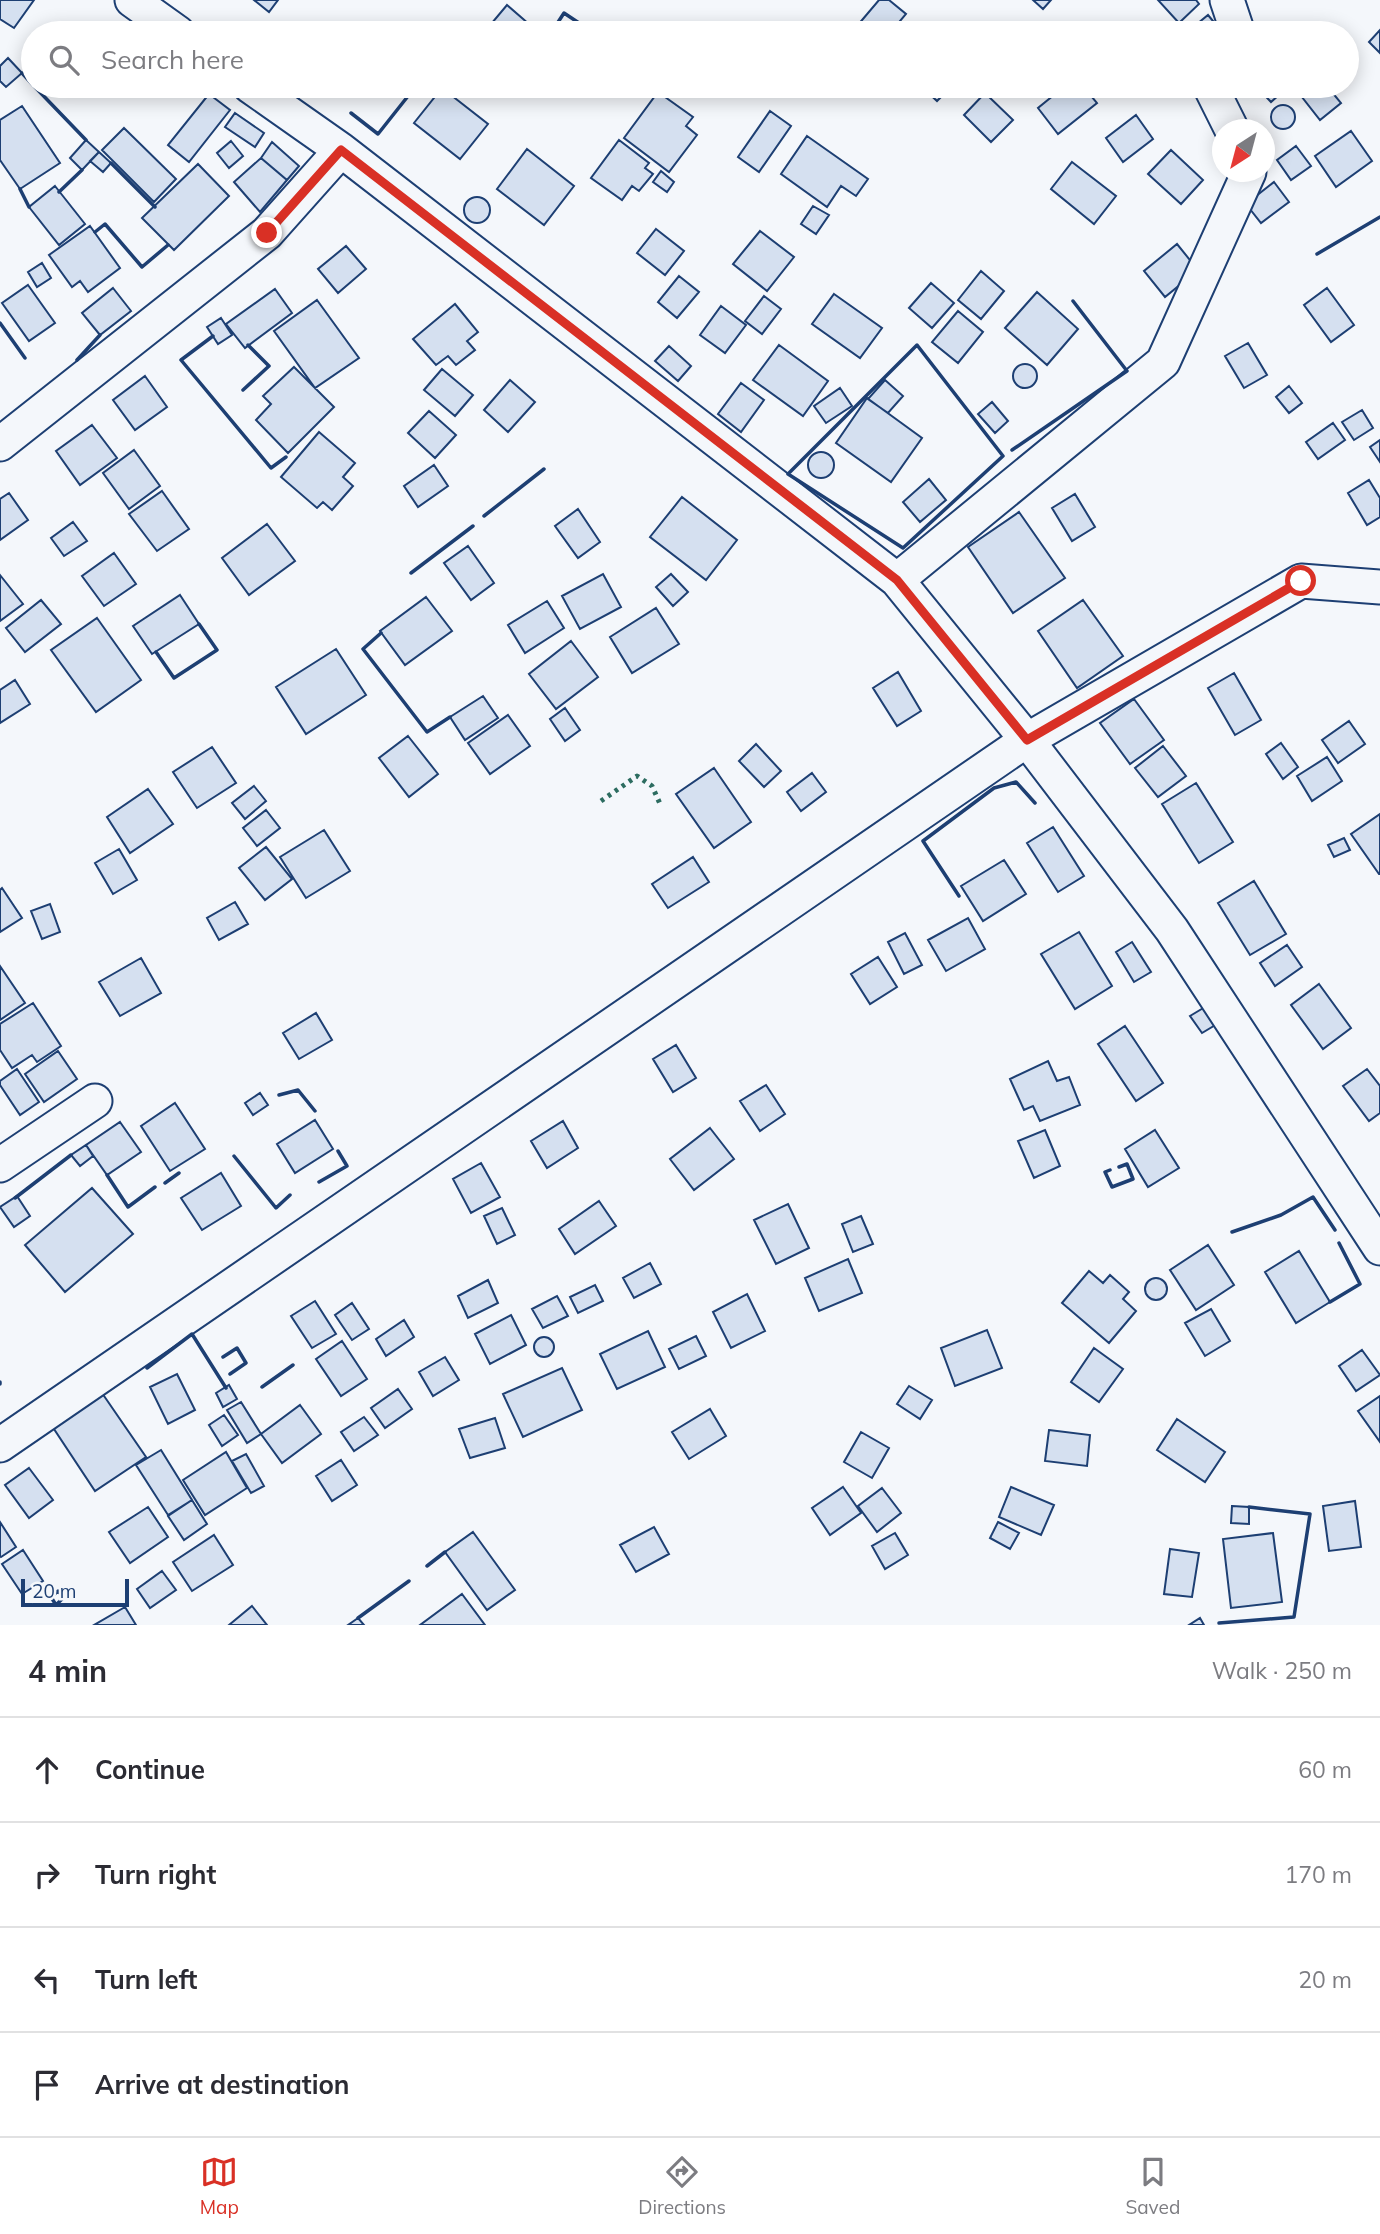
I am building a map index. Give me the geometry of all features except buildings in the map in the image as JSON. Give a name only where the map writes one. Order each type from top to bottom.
[{"type":"street","points":[[132,0],[161,21]]},
{"type":"street","points":[[1227,0],[1234,21]]},
{"type":"street","points":[[267,98],[341,150],[897,580],[1027,740],[1172,930],[1380,1248]]},
{"type":"street","points":[[1216,98],[1226,119]]},
{"type":"street","points":[[0,444],[267,233],[341,150]]},
{"type":"street","points":[[897,580],[1163,362],[1244,182]]},
{"type":"street","points":[[0,1445],[1027,740],[1301,581],[1380,587]]},
{"type":"street","points":[[0,1166],[94,1101]]},
{"type":"hedge","points":[[601,801],[637,776],[652,786],[661,806]]},
{"type":"wall","points":[[559,21],[564,13],[576,21]]},
{"type":"wall","points":[[46,98],[86,140]]},
{"type":"wall","points":[[351,113],[378,134],[406,98]]},
{"type":"wall","points":[[111,163],[155,207]]},
{"type":"wall","points":[[59,192],[82,170]]},
{"type":"wall","points":[[20,189],[29,207]]},
{"type":"wall","points":[[1317,254],[1380,217]]},
{"type":"wall","points":[[95,232],[105,224],[142,267],[168,245]]},
{"type":"wall","points":[[1012,450],[1127,371],[1073,301]]},
{"type":"wall","points":[[0,323],[25,358]]},
{"type":"wall","points":[[77,360],[100,335]]},
{"type":"wall","points":[[213,336],[181,360],[271,468],[286,457]]},
{"type":"wall","points":[[243,390],[269,366],[248,345]]},
{"type":"wall","points":[[917,345],[1003,456],[903,548],[788,474],[917,345]]},
{"type":"wall","points":[[484,516],[544,469]]},
{"type":"wall","points":[[411,573],[473,526]]},
{"type":"wall","points":[[156,652],[174,678],[217,650],[199,624]]},
{"type":"wall","points":[[381,633],[363,649],[427,732],[450,717]]},
{"type":"wall","points":[[959,896],[923,841],[994,788],[1016,782],[1035,803]]},
{"type":"wall","points":[[279,1095],[298,1090],[315,1111]]},
{"type":"wall","points":[[319,1182],[347,1166],[338,1151]]},
{"type":"wall","points":[[15,1198],[71,1155]]},
{"type":"wall","points":[[234,1156],[276,1208],[290,1195]]},
{"type":"wall","points":[[1110,1170],[1105,1172],[1112,1187],[1133,1179],[1127,1164],[1119,1167]]},
{"type":"wall","points":[[165,1183],[179,1173]]},
{"type":"wall","points":[[107,1175],[128,1207],[155,1187]]},
{"type":"wall","points":[[1232,1232],[1281,1215],[1313,1197],[1335,1230]]},
{"type":"wall","points":[[1330,1302],[1360,1284],[1339,1243]]},
{"type":"wall","points":[[147,1368],[192,1334],[226,1388]]},
{"type":"wall","points":[[223,1357],[237,1348],[246,1363],[230,1374]]},
{"type":"wall","points":[[262,1387],[293,1365]]},
{"type":"wall","points":[[1219,1623],[1294,1617],[1310,1514],[1249,1507]]},
{"type":"wall","points":[[427,1566],[445,1552]]},
{"type":"wall","points":[[358,1618],[409,1581]]},
{"type":"wall","points":[[58,1591],[64,1597],[56,1605],[51,1597],[58,1591]]},
{"type":"route","points":[[267,233],[341,150],[897,580],[1027,740],[1301,581]]}]
